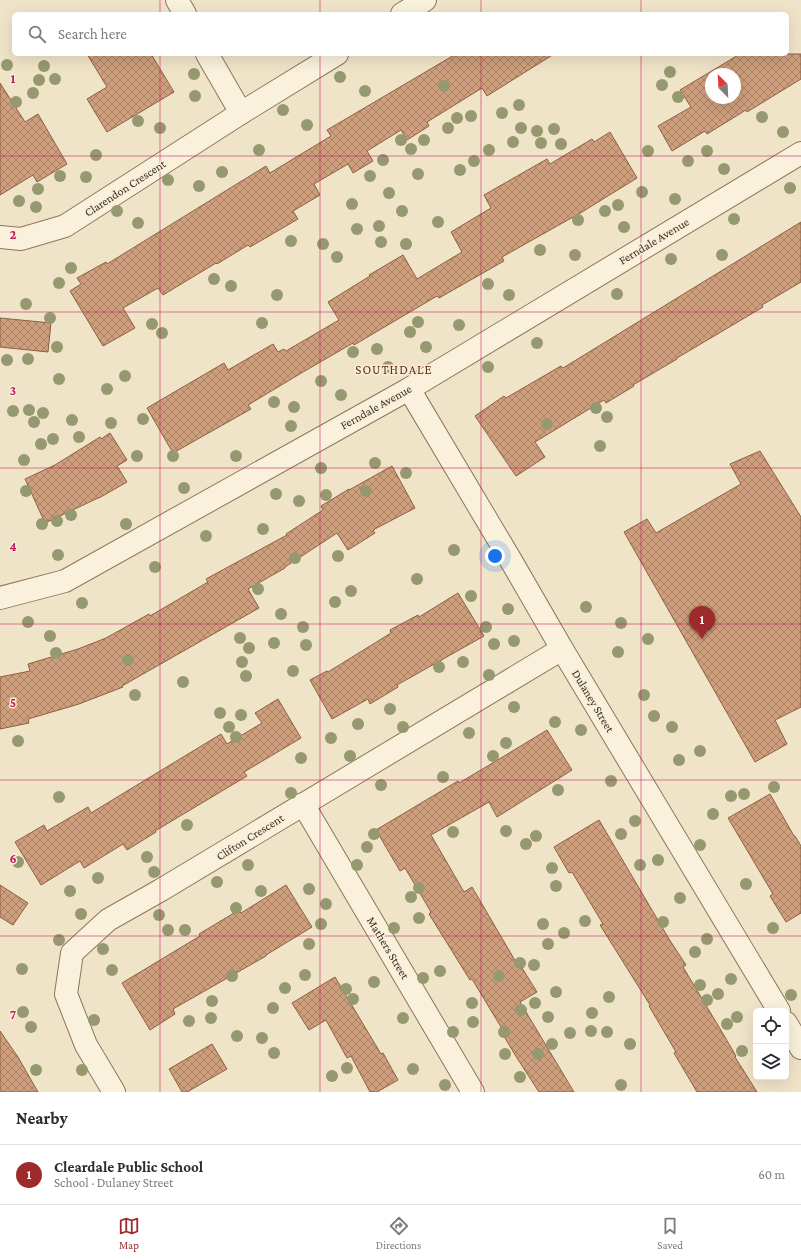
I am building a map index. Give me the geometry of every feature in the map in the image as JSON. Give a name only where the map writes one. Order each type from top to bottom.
[{"type":"street","points":[[177,0],[184,12]]},
{"type":"street","points":[[405,12],[425,0]]},
{"type":"street","points":[[208,56],[241,112]]},
{"type":"street","name":"Clarendon Crescent","points":[[0,238],[21,239],[65,226],[241,112],[334,56]]},
{"type":"street","name":"Ferndale Avenue","points":[[0,598],[65,581],[409,389],[801,153]]},
{"type":"street","name":"Dulaney Street","points":[[409,389],[562,649],[777,1008]]},
{"type":"street","name":"Clifton Crescent","points":[[114,1092],[86,1045],[66,994],[72,952],[108,920],[161,890],[562,649]]},
{"type":"street","name":"Mathers Street","points":[[303,804],[473,1092]]},
{"type":"street","points":[[789,1028],[801,1048]]},
{"type":"building","points":[[789,54],[801,54],[801,79],[747,112],[746,110],[707,134],[705,131],[672,151],[658,126],[691,107],[680,90],[705,75],[705,104],[741,104],[741,68],[717,68],[737,56],[789,56]]},
{"type":"building","points":[[88,56],[152,56],[174,92],[107,132],[87,99],[107,87]]},
{"type":"building","points":[[453,56],[551,56],[487,96],[482,88],[427,122],[429,126],[407,140],[401,130],[367,151],[373,161],[353,173],[348,164],[314,184],[320,195],[293,211],[298,219],[250,247],[248,245],[217,264],[216,263],[163,295],[158,288],[123,308],[135,328],[103,346],[70,291],[81,284],[77,278],[106,262],[107,264],[266,166],[270,173],[331,136],[327,130]]},
{"type":"building","points":[[0,83],[25,122],[38,114],[67,164],[37,182],[33,175],[0,195]]},
{"type":"building","points":[[610,132],[637,178],[582,212],[502,257],[504,261],[439,298],[437,296],[354,345],[353,343],[303,372],[248,405],[251,409],[173,453],[147,408],[224,363],[228,370],[273,344],[278,352],[284,349],[286,351],[339,320],[328,302],[403,255],[417,279],[462,252],[451,232],[491,208],[484,195],[547,159],[550,164],[592,139],[594,142]]},
{"type":"building","points":[[801,222],[801,282],[762,305],[763,307],[677,358],[606,403],[604,400],[535,442],[545,457],[516,476],[475,416],[504,396],[506,398],[561,366],[563,368]]},
{"type":"building","points":[[0,318],[51,323],[48,352],[0,347]]},
{"type":"building","points":[[110,433],[127,460],[117,466],[127,482],[99,498],[45,523],[25,479],[55,465],[100,437],[101,439]]},
{"type":"building","points":[[760,451],[801,517],[801,707],[775,720],[787,744],[755,762],[624,532],[647,519],[656,533],[741,484],[730,464]]},
{"type":"building","points":[[392,466],[415,508],[373,530],[375,533],[348,550],[337,533],[285,568],[248,589],[259,608],[122,686],[123,687],[79,704],[28,719],[29,723],[0,729],[0,677],[30,671],[28,664],[78,649],[106,638],[149,614],[150,616],[208,582],[206,579],[287,535],[286,534],[323,510],[321,506]]},
{"type":"building","points":[[458,593],[484,636],[397,685],[398,687],[370,704],[368,699],[332,719],[310,680],[327,671],[328,672],[391,633],[390,630],[418,615],[419,617]]},
{"type":"building","points":[[278,699],[301,738],[244,772],[247,776],[155,831],[156,832],[127,850],[123,844],[84,868],[80,861],[41,885],[15,842],[44,825],[47,831],[88,807],[91,813],[221,734],[227,744],[262,723],[255,713]]},
{"type":"building","points":[[547,730],[572,770],[497,817],[489,802],[431,835],[464,892],[472,887],[520,969],[522,968],[537,992],[520,1002],[574,1092],[539,1092],[502,1033],[504,1032],[472,979],[470,980],[429,914],[431,912],[405,868],[400,871],[376,830],[458,781],[459,783]]},
{"type":"building","points":[[770,794],[801,846],[801,913],[786,922],[770,896],[773,894],[728,818]]},
{"type":"building","points":[[599,820],[669,939],[686,965],[683,967],[757,1092],[697,1092],[674,1053],[676,1052],[649,1006],[650,1005],[600,925],[603,924],[572,872],[569,873],[554,847]]},
{"type":"building","points":[[0,885],[28,903],[13,925],[0,917]]},
{"type":"building","points":[[286,885],[312,927],[266,956],[173,1009],[175,1014],[150,1030],[122,983],[200,936],[199,934],[239,910],[241,913]]},
{"type":"building","points":[[335,977],[381,1054],[383,1053],[398,1080],[377,1092],[370,1092],[351,1056],[347,1058],[326,1020],[309,1030],[292,1003]]},
{"type":"building","points":[[0,1031],[18,1057],[38,1092],[0,1092]]},
{"type":"building","points":[[212,1044],[227,1069],[187,1092],[182,1092],[169,1069]]},
{"type":"place","name":"Cleardale Public School","points":[[702,639]]},
{"type":"district","name":"SOUTHDALE","points":[[394,369]]}]
